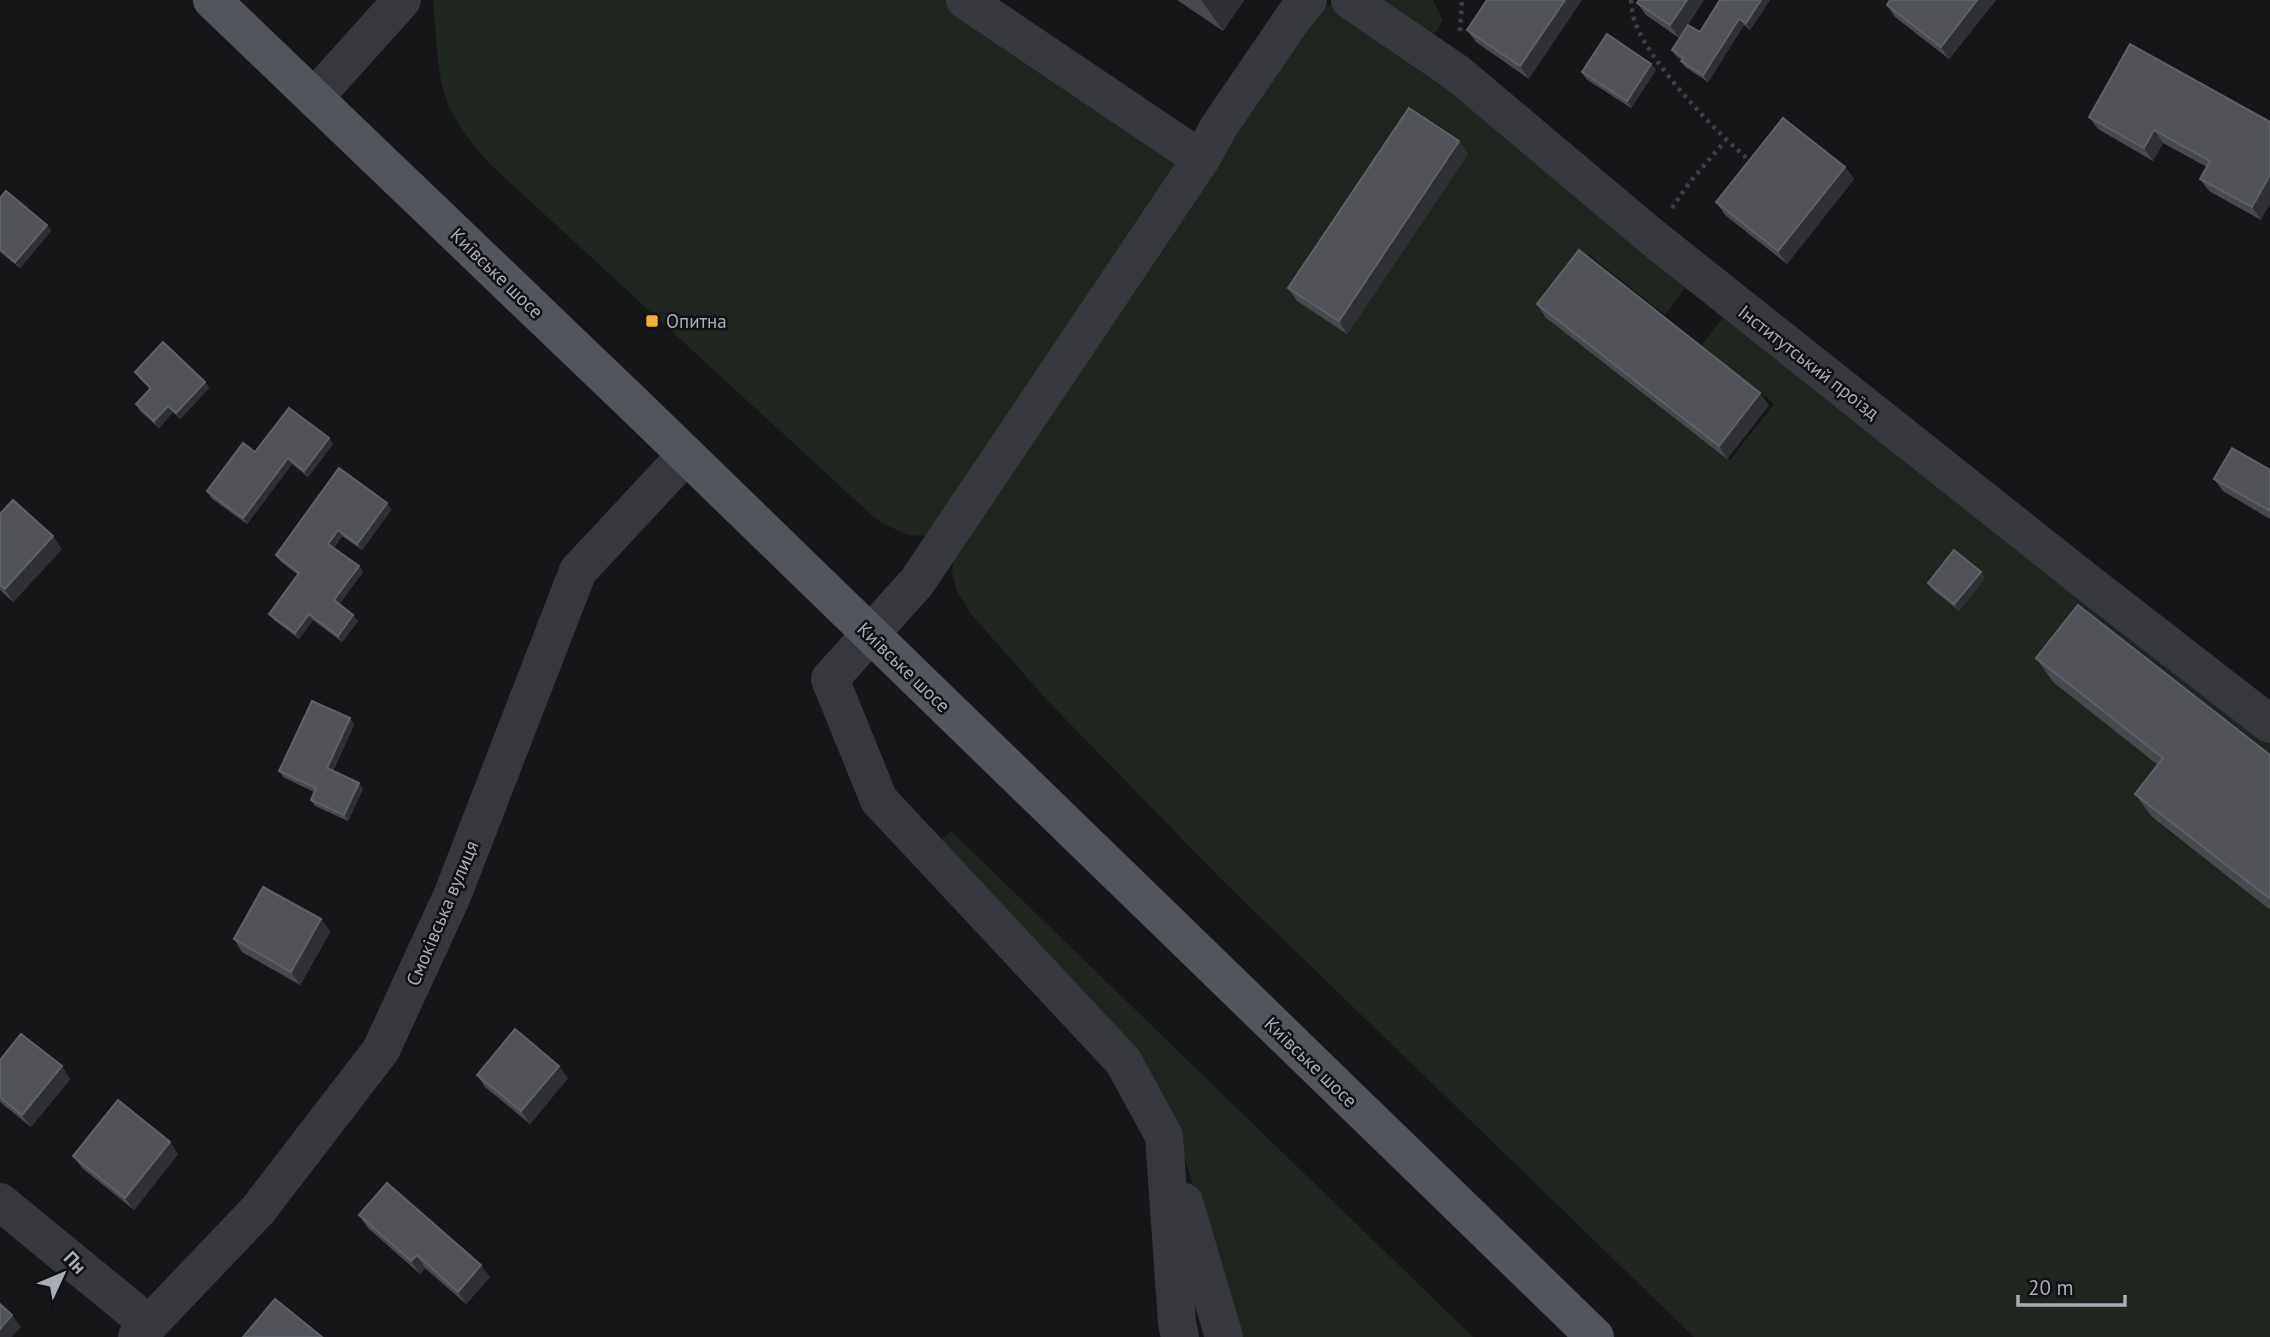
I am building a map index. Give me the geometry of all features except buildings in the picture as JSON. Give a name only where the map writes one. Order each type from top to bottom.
[{"type":"main road","name":"Київське шосе","points":[[212,0],[686,455],[1595,1337]]},
{"type":"street","points":[[314,98],[402,0]]},
{"type":"street","points":[[1224,1337],[1164,1136],[1123,1061],[879,800],[830,679],[916,582],[1201,159],[1234,105],[1308,0]]},
{"type":"street","name":"Інститутський проїзд","points":[[1350,0],[1457,73],[1652,237],[2270,724]]},
{"type":"street","points":[[971,2],[1201,159]]},
{"type":"street","name":"Смоківська вулиця","points":[[143,1331],[258,1210],[382,1050],[452,896],[578,571],[686,455]]},
{"type":"street","points":[[1164,1136],[1180,1337]]},
{"type":"street","points":[[1164,1136],[1197,1309],[1205,1337]]},
{"type":"street","points":[[0,1202],[143,1331]]},
{"type":"path","points":[[1631,0],[1635,22],[1657,60],[1726,141],[1761,170]]},
{"type":"path","points":[[1652,237],[1689,183],[1726,141]]},
{"type":"shaded area","points":[[433,0],[945,0],[1157,141],[1167,150],[1178,171],[934,534],[911,535],[877,520],[483,156],[458,123],[443,89]]},
{"type":"shaded area","points":[[1372,0],[1433,0],[1443,20],[1435,33],[1423,35]]},
{"type":"shaded area","points":[[1331,5],[1342,9],[1471,102],[1689,283],[1665,315],[1588,254],[1542,314],[1545,317],[1730,460],[1774,404],[1701,346],[1727,312],[1908,452],[2270,743],[2270,765],[2180,782],[2152,818],[2270,910],[2270,1337],[1694,1337],[1221,879],[1046,699],[971,614],[957,591],[952,573],[953,562],[1321,7]]},
{"type":"shaded area","points":[[951,831],[1473,1337],[1241,1337],[1187,1166],[1166,1110],[939,843]]},
{"type":"place","name":"Опитна","points":[[652,321]]}]
